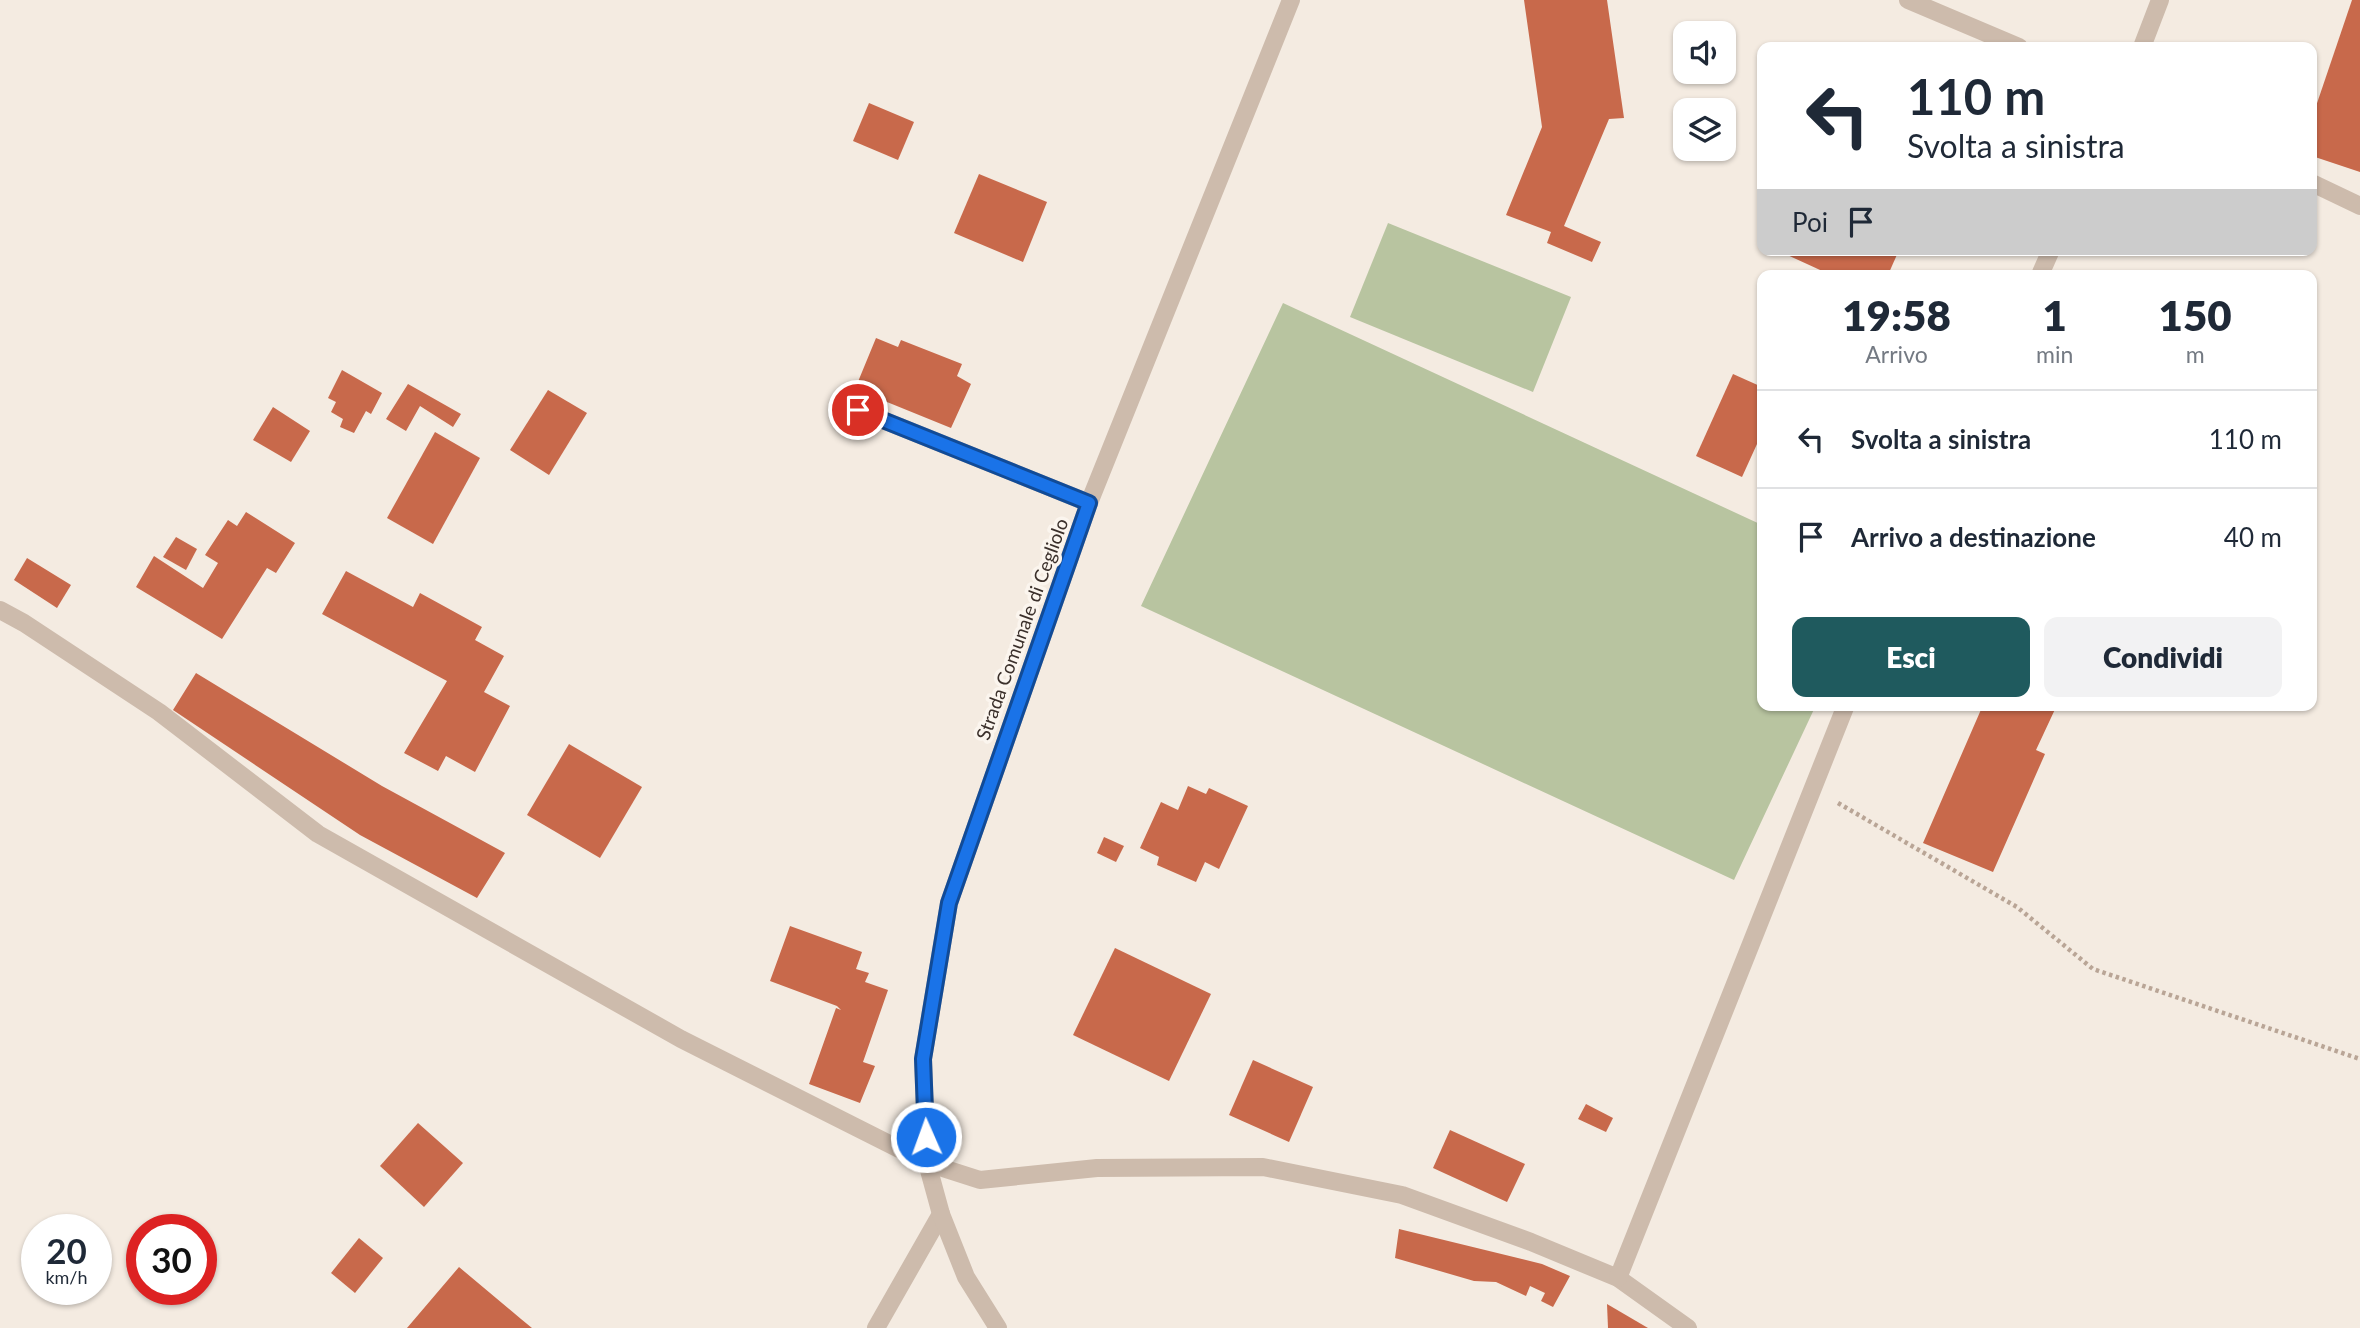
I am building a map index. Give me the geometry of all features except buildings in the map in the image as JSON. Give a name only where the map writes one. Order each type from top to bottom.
[{"type":"street","name":"Strada Comunale di Cegliolo","points":[[998,1328],[966,1277],[941,1213],[927,1163],[923,1059],[949,903],[1089,503],[1291,0]]},
{"type":"street","points":[[1908,0],[2007,42]]},
{"type":"street","points":[[2144,42],[2160,0]]},
{"type":"street","points":[[2317,185],[2360,206]]},
{"type":"street","points":[[858,410],[1089,503]]},
{"type":"street","points":[[0,610],[159,712],[318,834],[681,1039],[927,1163],[981,1180],[1097,1168],[1264,1167],[1402,1195],[1531,1242],[1618,1278],[1688,1328]]},
{"type":"street","points":[[1618,1278],[1844,711]]},
{"type":"street","points":[[876,1328],[941,1213]]},
{"type":"path","points":[[1812,788],[2017,907],[2093,969],[2360,1059]]},
{"type":"green space","points":[[1388,223],[1571,297],[1533,392],[1350,317]]},
{"type":"green space","points":[[1283,303],[1757,523],[1757,711],[1813,711],[1734,880],[1141,606]]},
{"type":"route","points":[[858,410],[1089,503],[949,903],[923,1059],[926,1137]]}]
